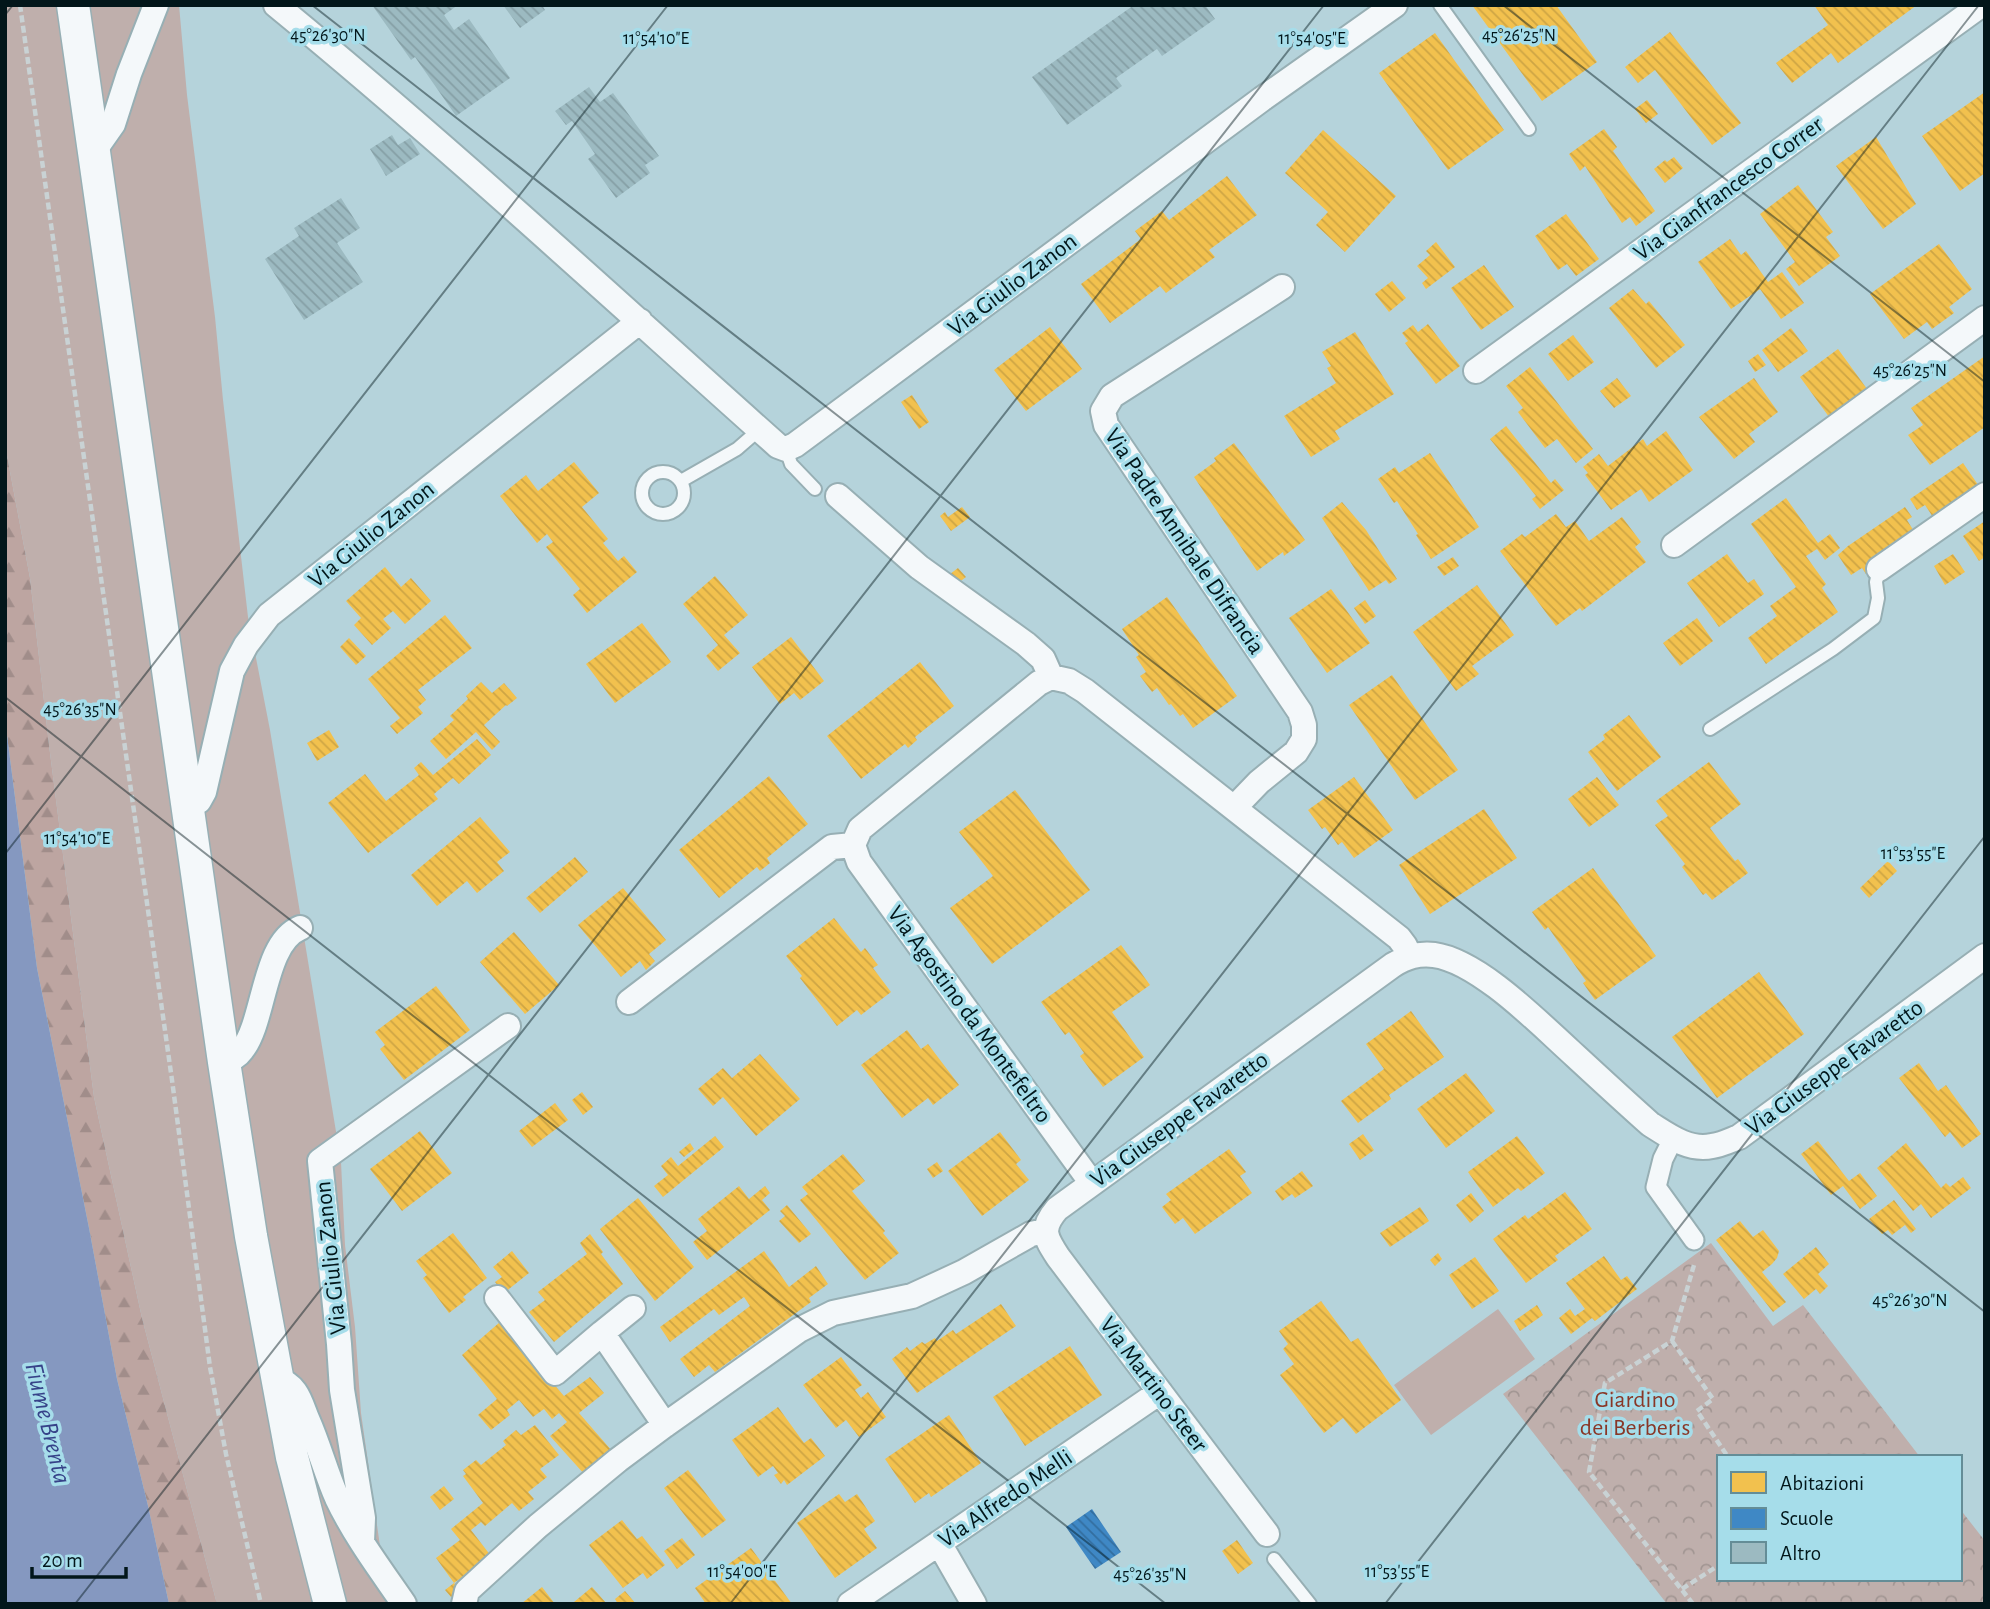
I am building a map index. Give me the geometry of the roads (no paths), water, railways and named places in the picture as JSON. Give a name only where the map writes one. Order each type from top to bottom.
[{"type":"street","points":[[73,5],[251,1236],[292,1457],[330,1604]]},
{"type":"street","points":[[94,151],[113,124],[156,5]]},
{"type":"street","points":[[276,5],[429,135],[778,446],[786,449]]},
{"type":"street","name":"Via Giulio Zanon","points":[[786,449],[795,445],[1262,99],[1395,5]]},
{"type":"street","name":"Via Gianfrancesco Correr","points":[[1476,371],[1981,5]]},
{"type":"street","name":"Via Padre Annibale Difrancia","points":[[1234,807],[1259,782],[1296,752],[1304,739],[1300,712],[1106,425],[1103,411],[1112,396],[1282,287]]},
{"type":"street","points":[[1674,545],[1985,318]]},
{"type":"street","name":"Via Giulio Zanon","points":[[187,803],[199,801],[204,792],[232,671],[246,645],[269,615],[640,321]]},
{"type":"street","points":[[826,492],[919,567],[1026,644],[1043,659],[1051,677]]},
{"type":"street","points":[[1879,569],[1985,495]]},
{"type":"street","points":[[629,1002],[832,847],[853,845],[860,829],[1039,683],[1051,677],[1069,681],[1085,691],[1234,807],[1399,938],[1409,956]]},
{"type":"street","name":"Via Agostino da Montefeltro","points":[[853,845],[859,862],[1091,1182]]},
{"type":"street","points":[[224,1062],[236,1057],[244,1048],[254,1025],[268,974],[285,939],[300,928]]},
{"type":"street","name":"Via Giuseppe Favaretto","points":[[1045,1231],[1048,1220],[1057,1209],[1091,1182],[1409,956],[1434,955],[1478,973],[1514,1001],[1650,1124],[1673,1139],[1692,1146],[1711,1147],[1739,1137],[1985,956]]},
{"type":"street","name":"Via Giulio Zanon","points":[[362,1542],[363,1518],[342,1390],[340,1344],[320,1161],[508,1026]]},
{"type":"street","points":[[1673,1139],[1663,1159],[1656,1187],[1694,1240]]},
{"type":"street","points":[[464,1604],[467,1591],[538,1526],[665,1425],[799,1330],[833,1313],[912,1296],[964,1272],[1031,1234],[1045,1231]]},
{"type":"street","name":"Via Martino Steer","points":[[1045,1231],[1047,1240],[1058,1257],[1268,1534]]},
{"type":"street","points":[[497,1298],[555,1373],[633,1308]]},
{"type":"street","points":[[602,1333],[665,1425]]},
{"type":"street","points":[[277,1379],[288,1383],[295,1391],[316,1437],[336,1495],[362,1542],[404,1604]]},
{"type":"street","name":"Via Alfredo Melli","points":[[850,1604],[1160,1392]]},
{"type":"street","points":[[939,1543],[974,1604]]},
{"type":"lane","points":[[1440,5],[1529,129]]},
{"type":"lane","points":[[681,481],[737,449],[760,429]]},
{"type":"lane","points":[[786,449],[791,464],[826,492]]},
{"type":"lane","points":[[1710,729],[1833,649],[1874,618],[1879,569]]},
{"type":"lane","points":[[1274,1559],[1310,1604]]},
{"type":"water","name":"Fiume Brenta","points":[[5,720],[37,968],[117,1379],[169,1604],[5,1604]]},
{"type":"park label","name":"Giardino dei Berberis","points":[[1635,1413]]}]
